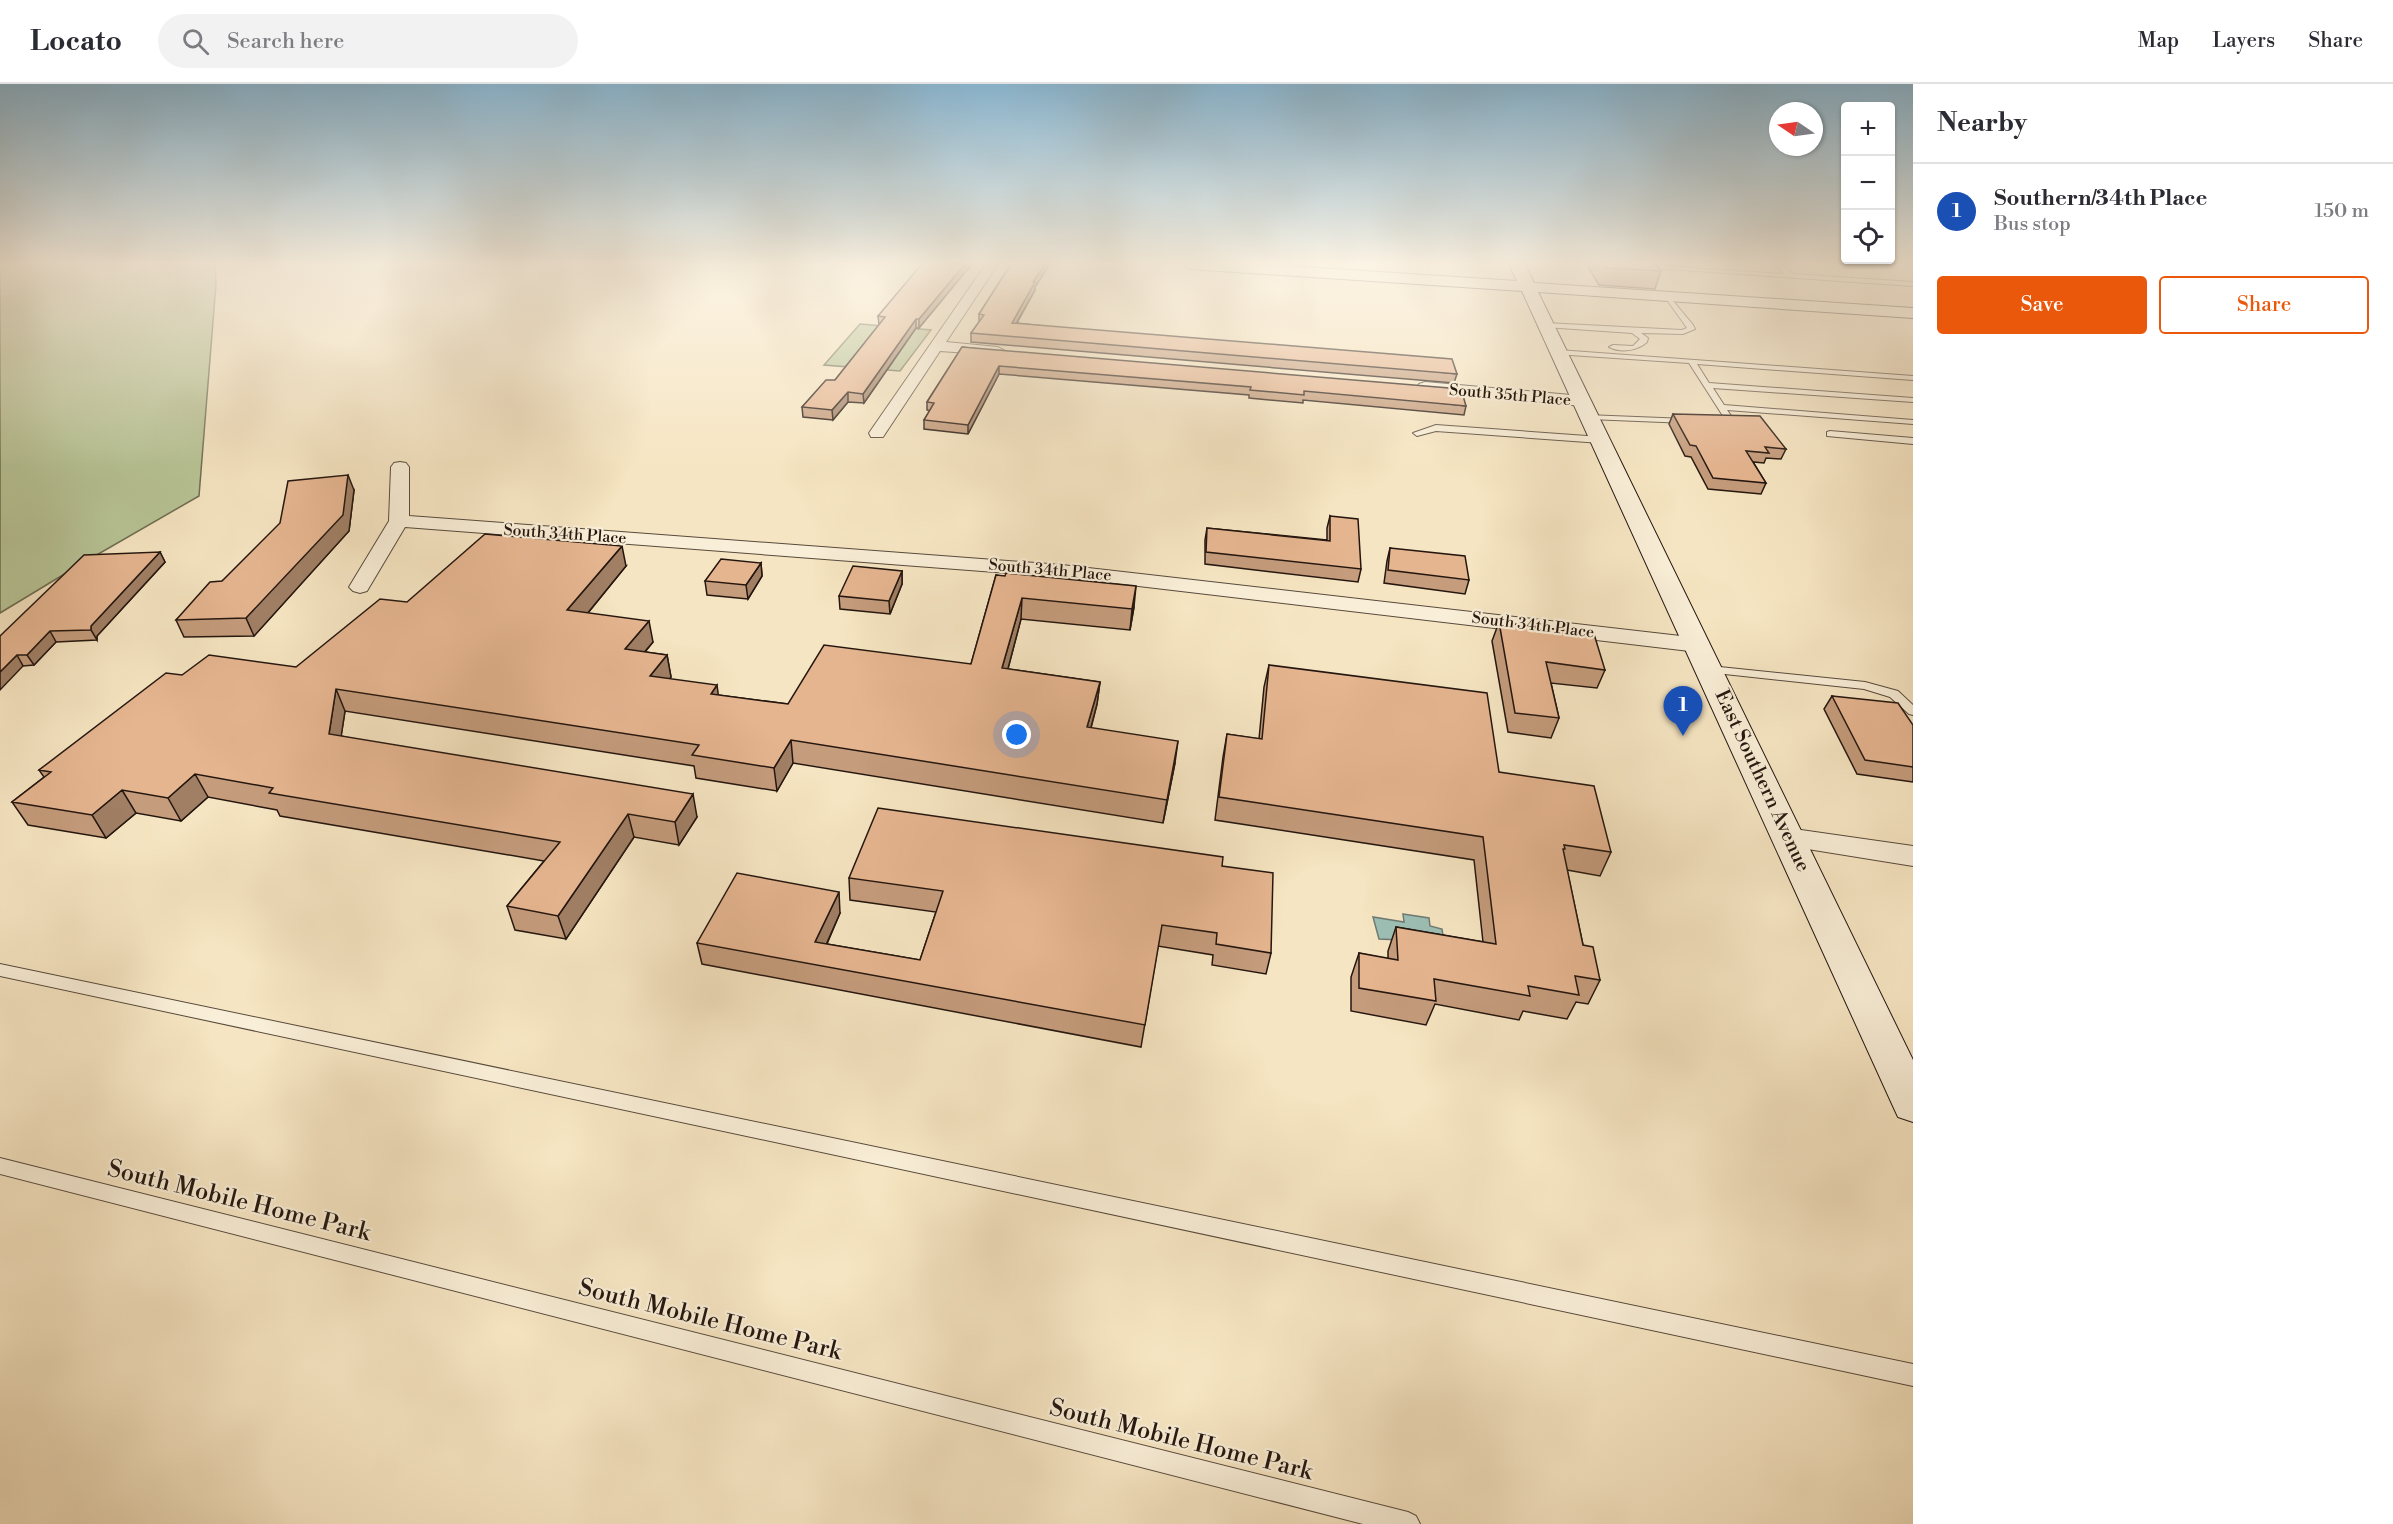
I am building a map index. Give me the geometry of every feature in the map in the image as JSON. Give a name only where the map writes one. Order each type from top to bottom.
[{"type":"main road","name":"East Southern Avenue","points":[[1548,331],[1704,657],[1913,1104]]},
{"type":"street","points":[[877,433],[946,331]]},
{"type":"street","points":[[936,346],[1012,352]]},
{"type":"street","name":"South 35th Place","points":[[1413,386],[1590,419]]},
{"type":"street","points":[[360,587],[399,521],[400,467]]},
{"type":"street","name":"South 34th Place","points":[[399,521],[1062,571],[1704,657]]},
{"type":"street","points":[[1787,837],[1913,856]]},
{"type":"lane","points":[[1552,340],[1617,331]]},
{"type":"lane","points":[[1552,340],[1635,348],[1643,342],[1644,338],[1641,334],[1630,331]]},
{"type":"lane","points":[[1660,331],[1685,331]]},
{"type":"lane","points":[[1552,340],[1691,361],[1913,378]]},
{"type":"lane","points":[[1691,361],[1728,417],[1712,422],[1702,422]]},
{"type":"lane","points":[[1870,375],[1878,383]]},
{"type":"lane","points":[[1706,385],[1905,412]]},
{"type":"lane","points":[[1886,391],[1905,412]]},
{"type":"lane","points":[[1905,412],[1913,400]]},
{"type":"lane","points":[[1721,407],[1905,412]]},
{"type":"lane","points":[[1416,433],[1436,428],[1590,419],[1692,422]]},
{"type":"lane","points":[[1830,434],[1913,441]]},
{"type":"lane","points":[[1704,657],[1865,686],[1894,694],[1913,711]]},
{"type":"lane","points":[[0,970],[1913,1376]]},
{"type":"lane","name":"South Mobile Home Park","points":[[0,1166],[1408,1524]]},
{"type":"green space","points":[[0,331],[212,331],[199,496],[0,613]]},
{"type":"green space","points":[[854,331],[930,331],[900,371],[824,365]]},
{"type":"water","points":[[1403,914],[1429,918],[1430,926],[1442,929],[1444,942],[1379,939],[1373,917],[1404,922]]},
{"type":"building","points":[[874,331],[907,331],[863,394],[848,392],[832,410],[802,407],[826,380],[835,380]]},
{"type":"building","points":[[1112,331],[1452,359],[1457,374],[971,333]]},
{"type":"building","points":[[962,347],[1461,389],[1466,406],[1304,391],[1304,395],[1250,390],[1251,387],[999,366],[968,425],[924,420],[934,403],[927,402]]},
{"type":"building","points":[[1673,414],[1760,416],[1786,449],[1765,447],[1769,453],[1746,451],[1766,483],[1713,478],[1696,446],[1690,445]]},
{"type":"building","points":[[348,475],[343,515],[246,618],[176,620],[210,582],[222,581],[280,523],[288,481]]},
{"type":"building","points":[[1330,516],[1358,519],[1361,569],[1206,552],[1207,528],[1330,541]]},
{"type":"building","points":[[485,534],[622,546],[567,610],[649,621],[625,649],[667,655],[650,676],[717,685],[711,694],[788,704],[824,645],[971,664],[996,575],[1005,576],[1006,573],[1136,586],[1132,609],[1022,598],[1002,668],[1100,682],[1087,727],[1178,741],[1167,800],[791,740],[774,768],[692,755],[699,745],[336,689],[329,734],[693,794],[675,822],[628,814],[558,916],[507,906],[560,842],[269,793],[273,788],[195,774],[168,798],[122,790],[92,815],[12,802],[51,772],[39,770],[166,673],[182,675],[209,655],[296,667],[380,599],[407,602]]},
{"type":"building","points":[[1390,548],[1465,556],[1469,580],[1388,570]]},
{"type":"building","points":[[160,552],[91,626],[91,630],[50,631],[27,655],[17,655],[0,672],[0,636],[84,555]]},
{"type":"building","points":[[721,559],[761,563],[746,585],[705,581]]},
{"type":"building","points":[[853,566],[902,571],[889,601],[839,596]]},
{"type":"building","points":[[1499,622],[1594,634],[1605,670],[1546,662],[1559,718],[1515,713]]},
{"type":"building","points":[[1269,665],[1487,693],[1499,772],[1594,786],[1611,852],[1564,845],[1565,849],[1563,849],[1583,945],[1593,947],[1600,980],[1575,976],[1579,995],[1528,986],[1530,996],[1434,979],[1436,1001],[1359,988],[1359,953],[1398,960],[1396,927],[1496,944],[1483,837],[1219,797],[1227,734],[1262,739]]},
{"type":"building","points":[[1832,696],[1898,703],[1913,725],[1913,767],[1865,760]]},
{"type":"building","points":[[878,808],[1223,857],[1222,866],[1273,873],[1271,953],[1216,944],[1217,933],[1162,925],[1145,1025],[697,943],[737,873],[839,892],[815,942],[920,960],[943,891],[849,878]]},
{"type":"place","name":"Southern/34th Place","points":[[1683,736]]}]
